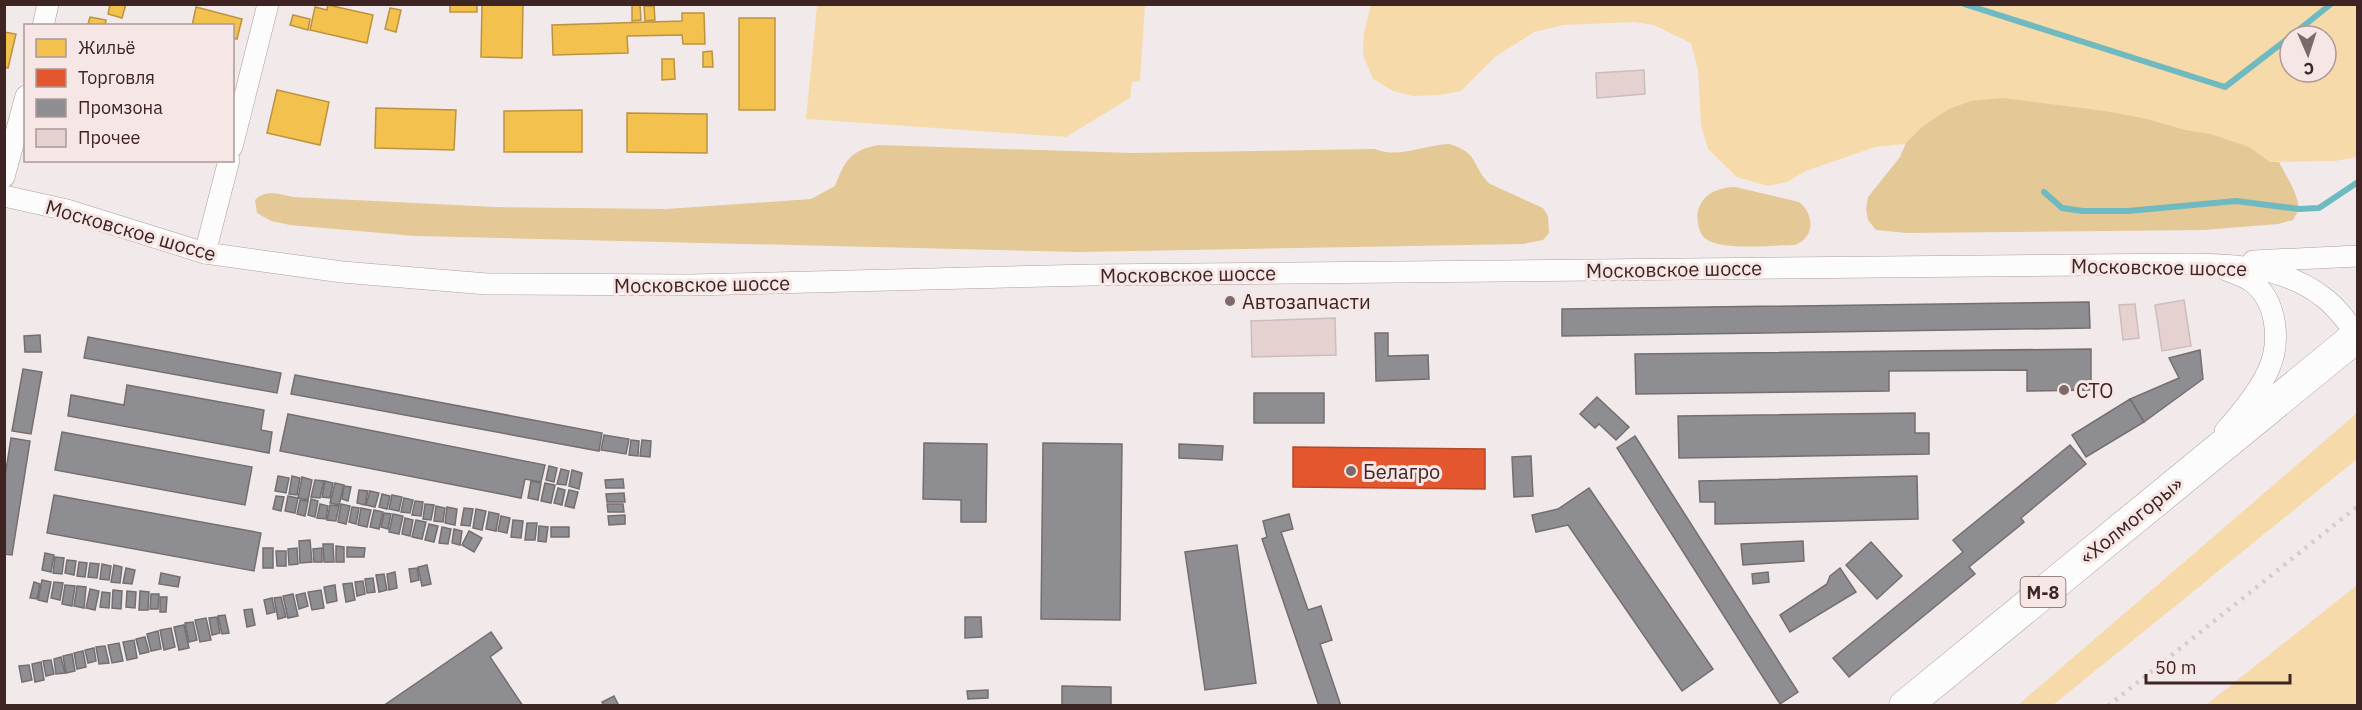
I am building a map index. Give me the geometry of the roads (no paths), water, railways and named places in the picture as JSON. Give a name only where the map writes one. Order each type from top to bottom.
[{"type":"highway","name":"«Холмогоры»","points":[[1905,705],[2357,335]]},
{"type":"street","points":[[43,24],[48,4]]},
{"type":"street","points":[[234,139],[268,4]]},
{"type":"street","points":[[4,177],[24,103]]},
{"type":"street","points":[[205,254],[228,162]]},
{"type":"street","name":"Московское шоссе","points":[[4,196],[68,210],[205,254],[342,272],[487,284],[678,285],[1091,274],[2187,264],[2252,267],[2299,283],[2325,298],[2357,335]]},
{"type":"street","points":[[2187,264],[2358,256]]},
{"type":"street","points":[[2181,480],[2233,422],[2260,387],[2269,370],[2276,343],[2273,315],[2261,292],[2252,282],[2227,270],[2187,264]]},
{"type":"waterway","points":[[1964,4],[2225,87],[2278,46]]},
{"type":"waterway","points":[[2306,24],[2331,4]]},
{"type":"waterway","points":[[2044,192],[2062,208],[2083,211],[2128,211],[2236,201],[2299,209],[2319,208],[2358,182]]},
{"type":"railway","points":[[2108,706],[2358,506]]},
{"type":"place","name":"Автозапчасти","points":[[1230,301]]},
{"type":"place","name":"СТО","points":[[2064,390]]},
{"type":"place","name":"Белагро","points":[[1351,471]]}]
